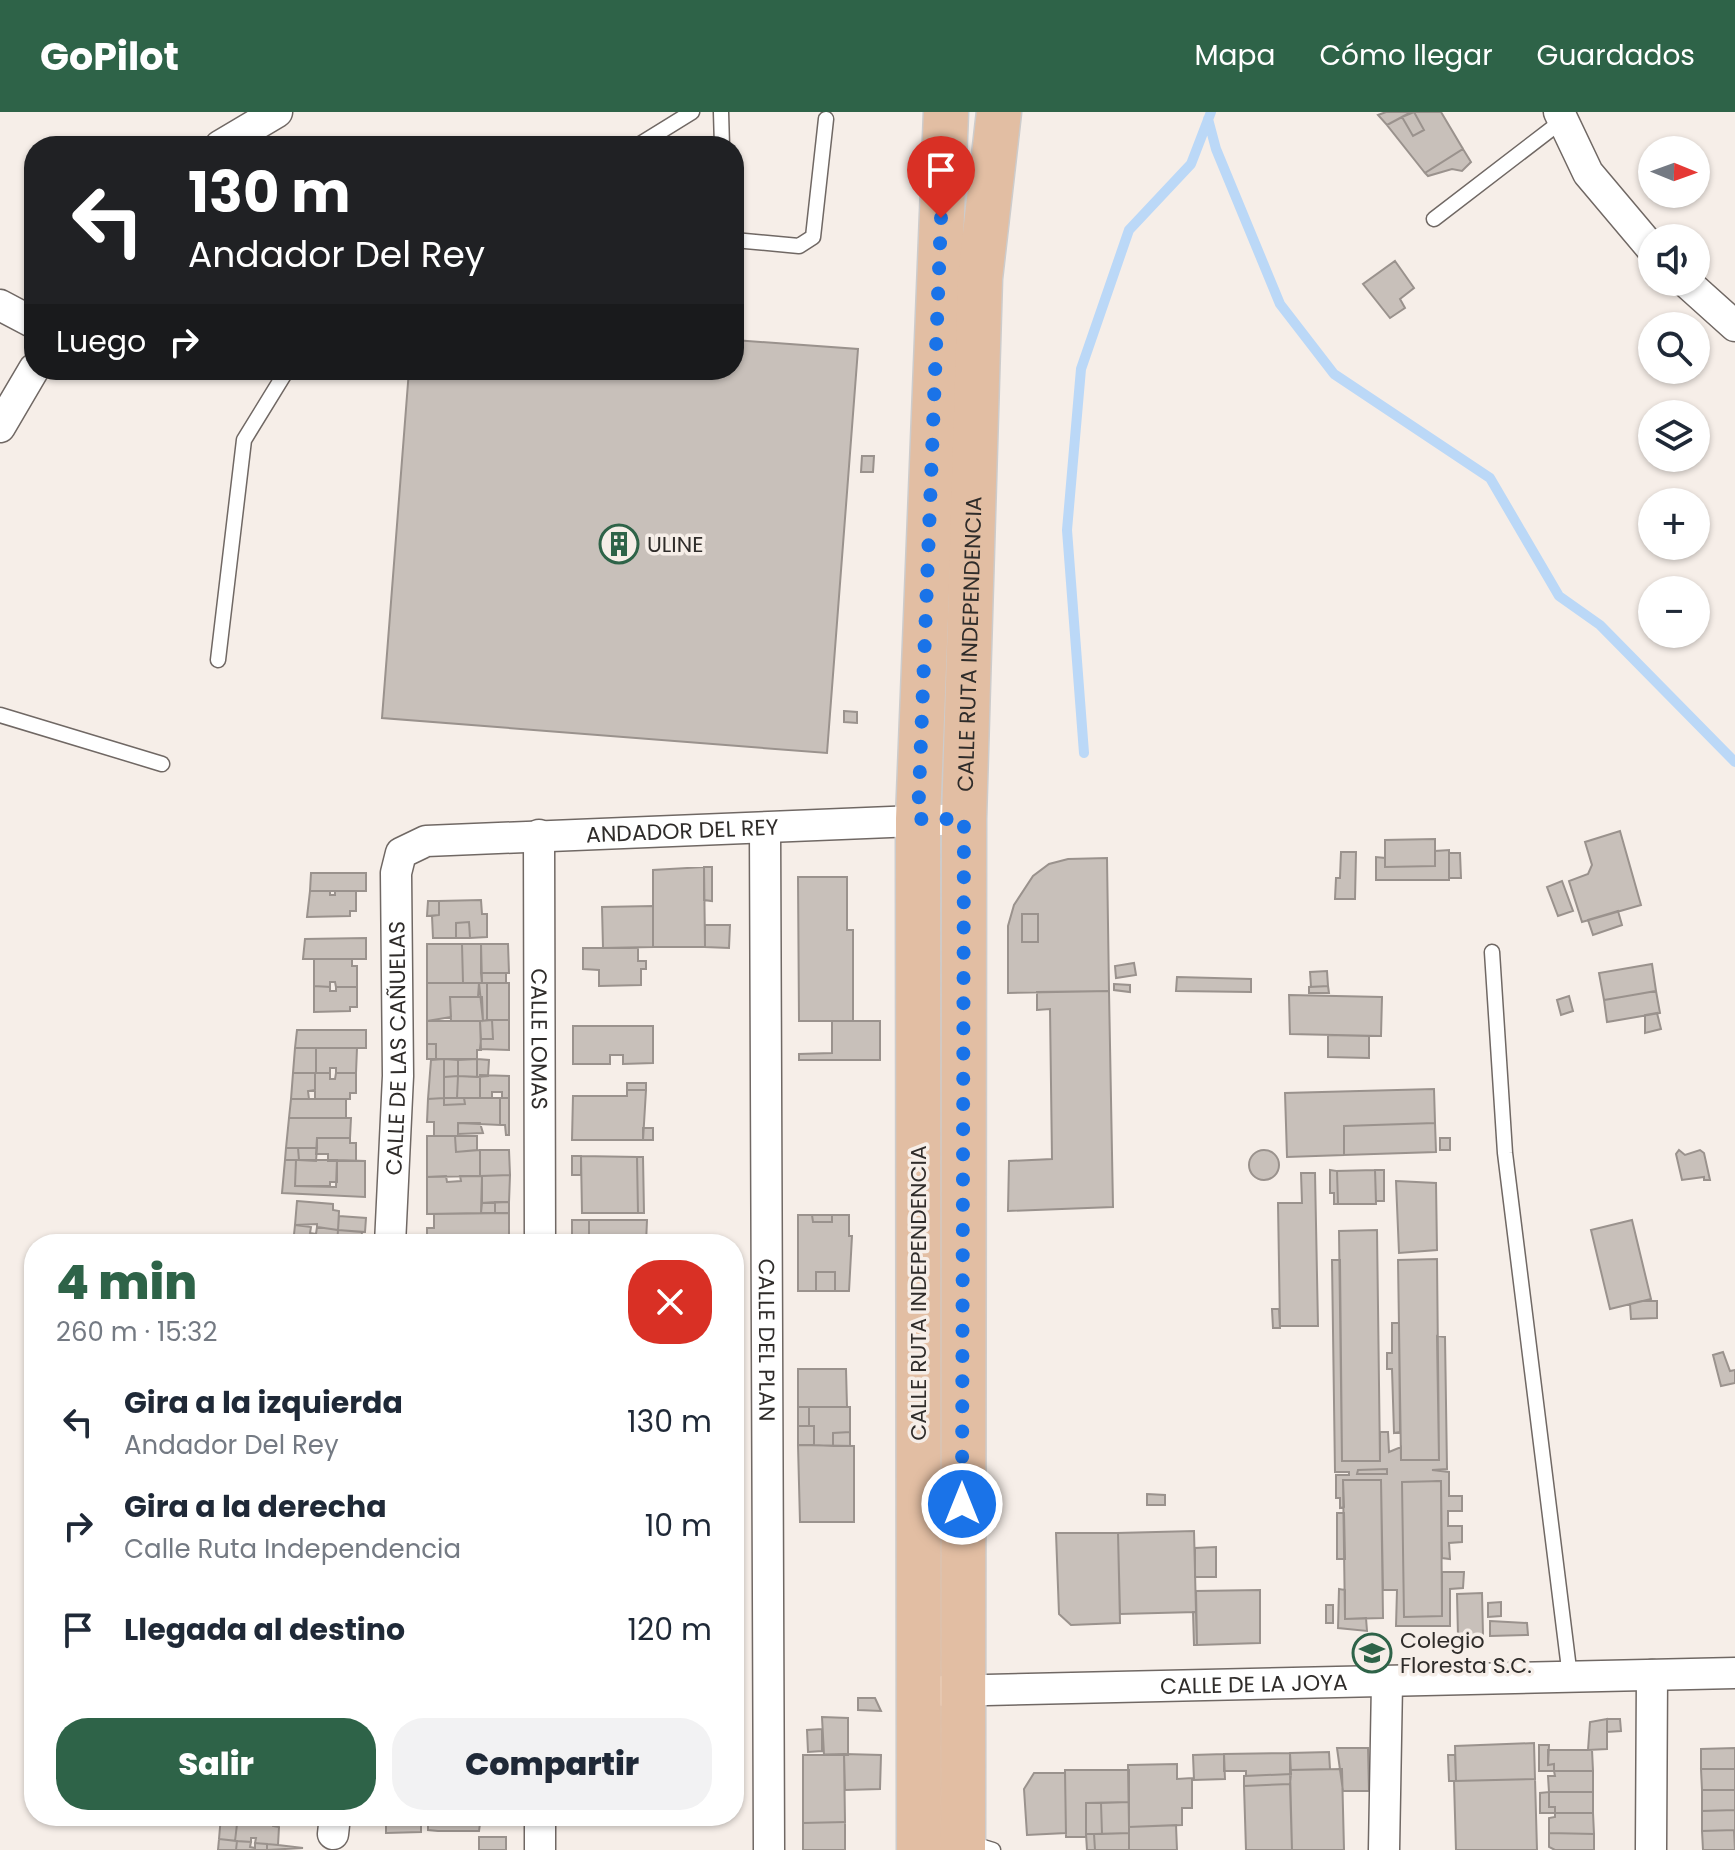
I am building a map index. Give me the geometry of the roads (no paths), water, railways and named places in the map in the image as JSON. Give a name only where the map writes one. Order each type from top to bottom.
[{"type":"main road","name":"CALLE RUTA INDEPENDENCIA","points":[[946,112],[918,819],[918,1692],[948,1842]]},
{"type":"main road","name":"CALLE RUTA INDEPENDENCIA","points":[[948,1842],[961,1691],[964,819],[980,278],[999,112]]},
{"type":"street","points":[[237,136],[277,112]]},
{"type":"street","points":[[1561,116],[1588,173],[1638,232]]},
{"type":"street","points":[[1702,296],[1735,326]]},
{"type":"street","points":[[0,305],[24,318]]},
{"type":"street","points":[[0,427],[28,380]]},
{"type":"street","name":"ANDADOR DEL REY","points":[[401,853],[426,841],[964,819]]},
{"type":"street","name":"CALLE DEL PLAN","points":[[765,828],[769,1850]]},
{"type":"street","name":"CALLE LOMAS","points":[[539,835],[540,1234]]},
{"type":"street","name":"CALLE DE LAS CAÑUELAS","points":[[390,1234],[398,1076],[396,873],[401,853]]},
{"type":"street","name":"CALLE DE LA JOYA","points":[[918,1692],[1735,1673]]},
{"type":"street","points":[[1651,1850],[1652,1675]]},
{"type":"street","points":[[1384,1850],[1387,1683]]},
{"type":"street","points":[[540,1826],[540,1850]]},
{"type":"lane","points":[[653,136],[692,112]]},
{"type":"lane","points":[[721,112],[722,136]]},
{"type":"lane","points":[[1434,219],[1561,116]]},
{"type":"lane","points":[[744,241],[799,246],[813,237],[826,119]]},
{"type":"lane","points":[[218,660],[244,440],[281,380]]},
{"type":"lane","points":[[0,715],[162,764]]},
{"type":"lane","points":[[1492,952],[1505,1153],[1570,1677]]},
{"type":"waterway","points":[[1084,753],[1067,530],[1081,369],[1129,230],[1191,164],[1211,112]]},
{"type":"waterway","points":[[1208,119],[1216,149],[1280,304],[1334,374],[1490,478],[1559,596],[1600,625],[1735,762]]},
{"type":"place","name":"ULINE","points":[[619,544]]},
{"type":"place","name":"Colegio Floresta S.C.","points":[[1372,1653]]}]
